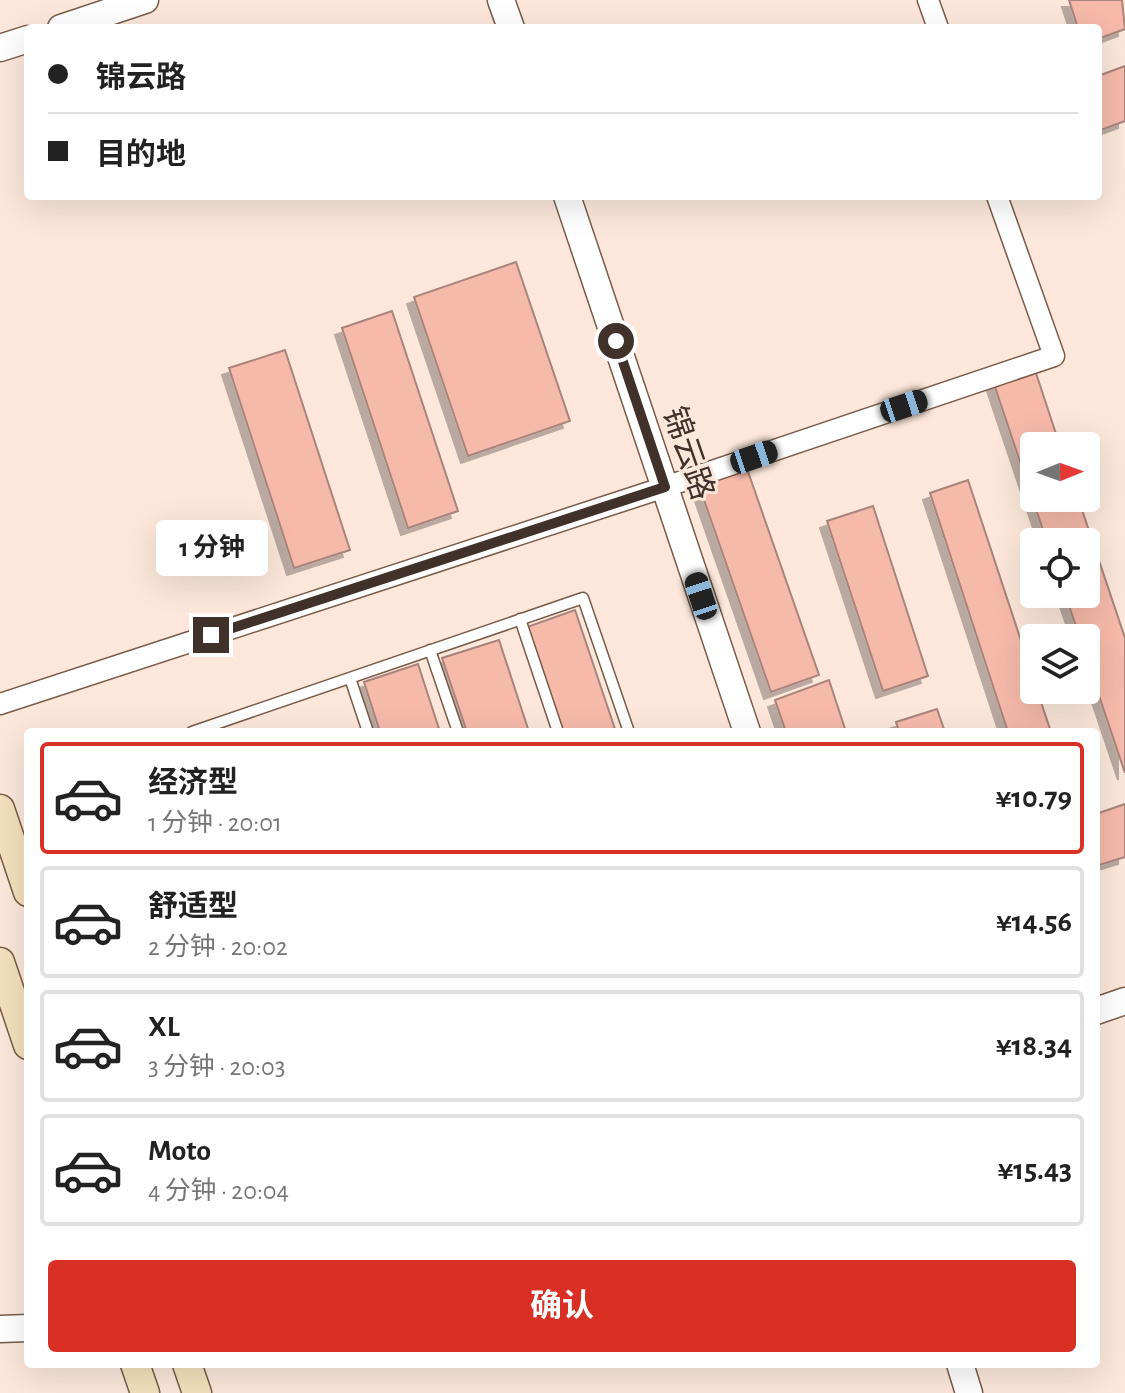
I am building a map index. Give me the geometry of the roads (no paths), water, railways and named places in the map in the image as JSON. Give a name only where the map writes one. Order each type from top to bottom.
[{"type":"main road","points":[[0,809],[24,880]]},
{"type":"main road","points":[[0,962],[24,1033]]},
{"type":"main road","points":[[136,1368],[145,1393]]},
{"type":"main road","points":[[188,1368],[197,1393]]},
{"type":"street","points":[[73,24],[145,0]]},
{"type":"street","points":[[501,0],[510,24]]},
{"type":"street","points":[[928,0],[937,24]]},
{"type":"street","points":[[0,48],[24,40]]},
{"type":"street","name":"锦云路","points":[[568,200],[746,728]]},
{"type":"street","points":[[0,704],[665,487],[1054,356],[998,200]]},
{"type":"street","points":[[1100,1010],[1125,1001]]},
{"type":"street","points":[[0,1329],[24,1328]]},
{"type":"street","points":[[961,1368],[969,1393]]},
{"type":"lane","points":[[204,728],[583,598],[628,728]]},
{"type":"lane","points":[[520,619],[557,728]]},
{"type":"lane","points":[[430,650],[457,728]]},
{"type":"lane","points":[[350,678],[367,728]]}]
